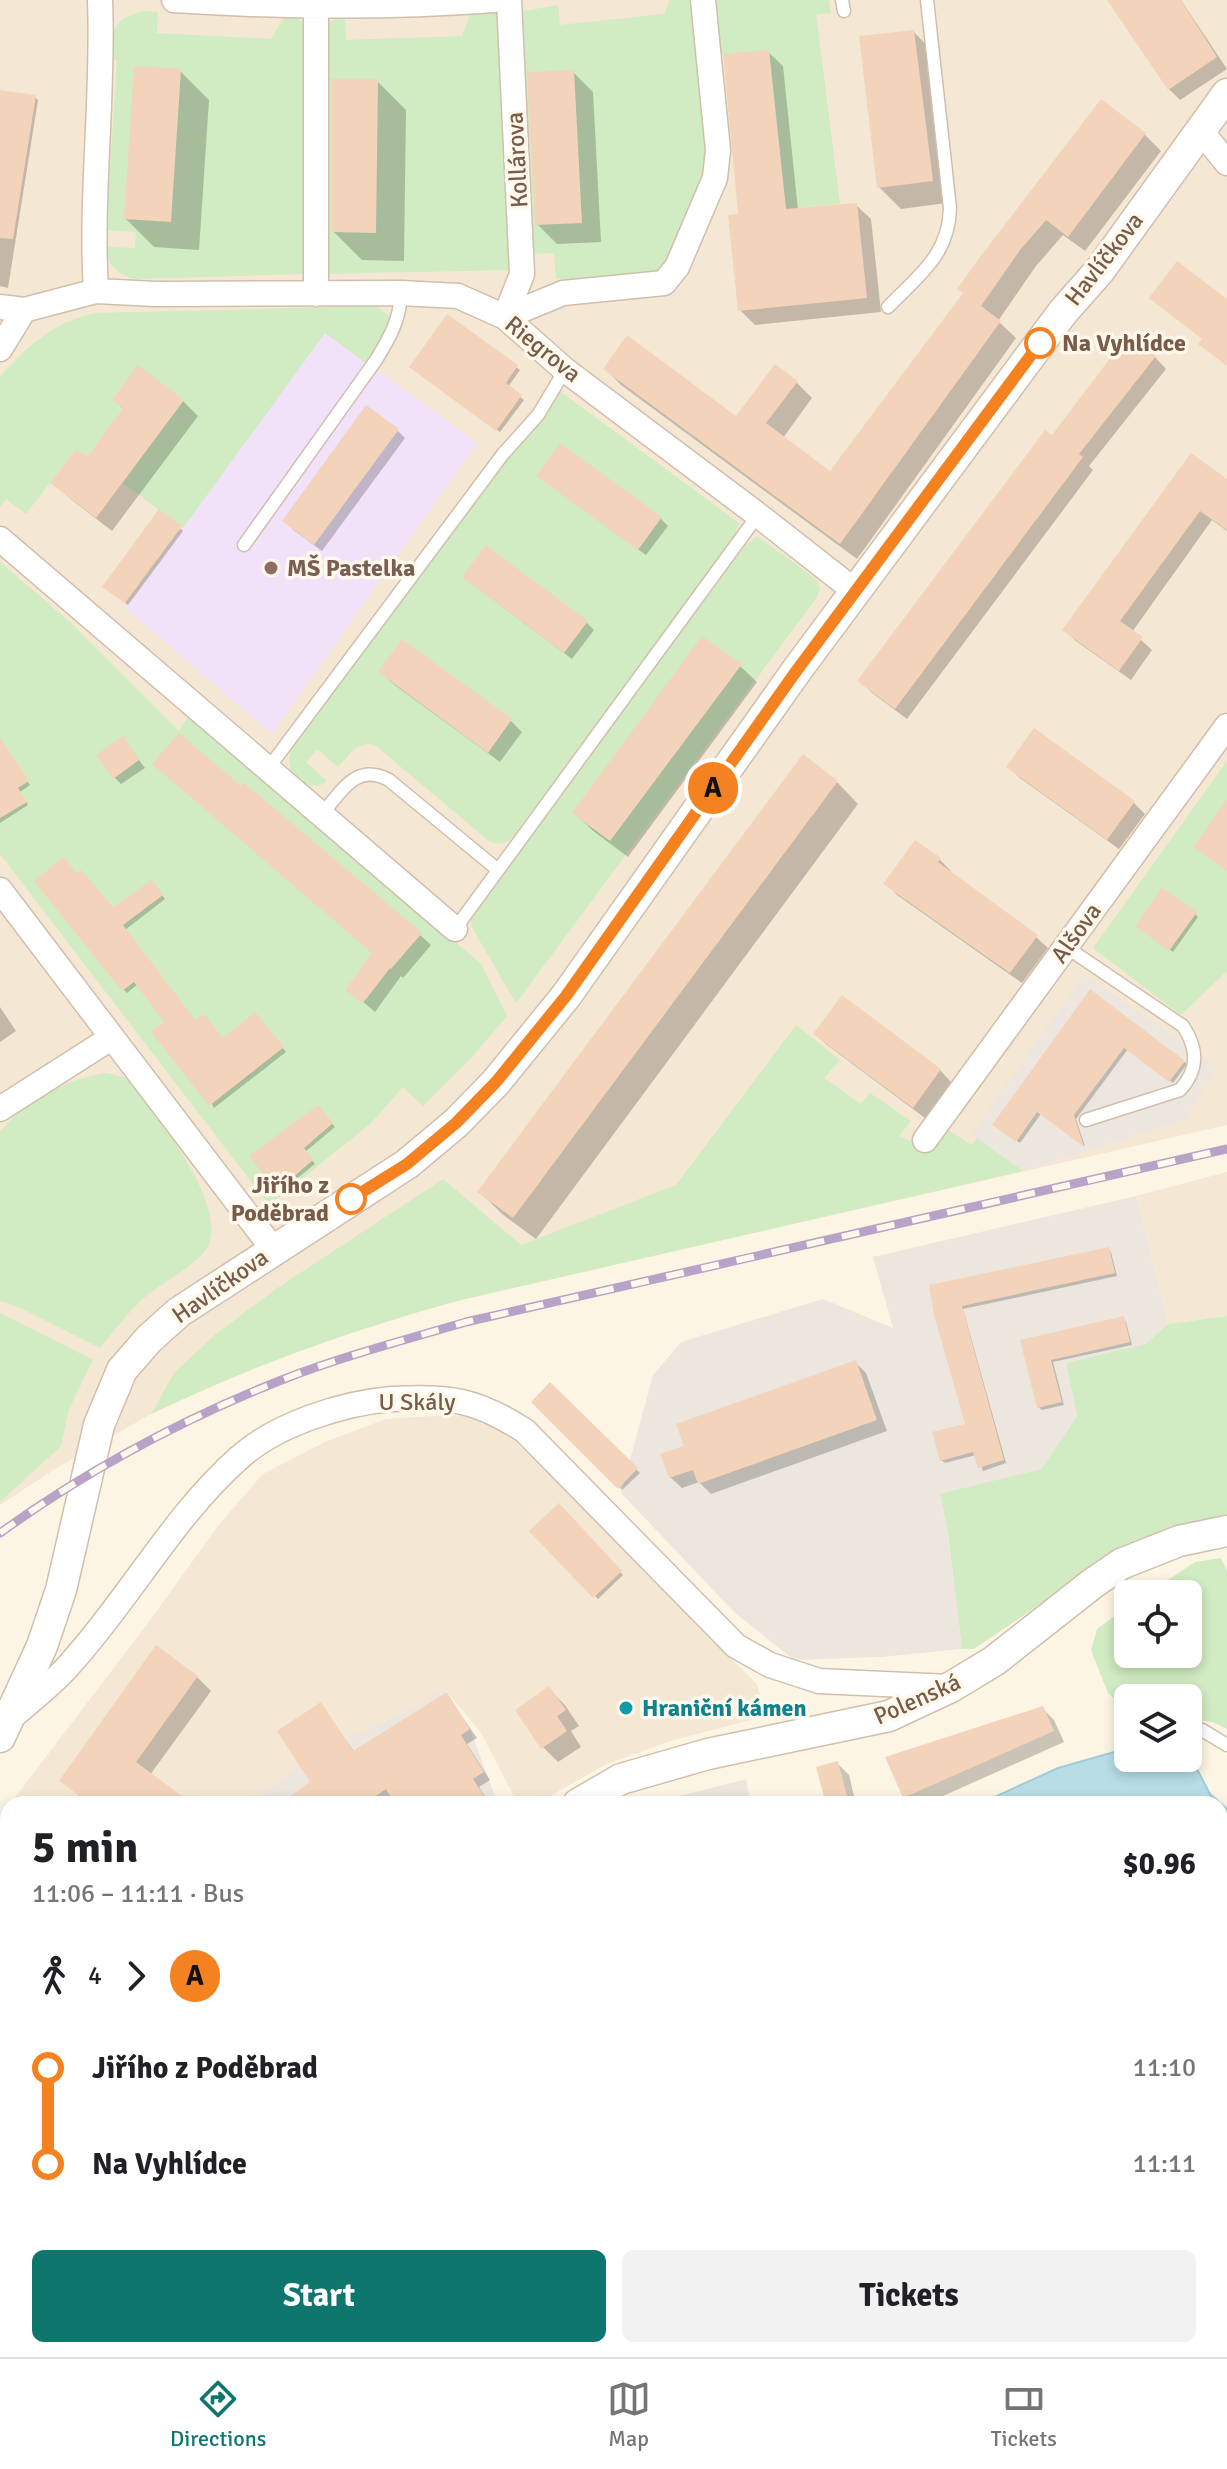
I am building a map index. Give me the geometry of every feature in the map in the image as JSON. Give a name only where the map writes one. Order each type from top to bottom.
[{"type":"street","points":[[96,291],[93,245],[102,40],[100,0]]},
{"type":"street","points":[[174,0],[316,3],[494,0]]},
{"type":"street","name":"Kollárova","points":[[505,317],[522,274],[509,0]]},
{"type":"street","points":[[505,317],[563,293],[664,283],[677,267],[715,178],[717,166],[703,0]]},
{"type":"street","points":[[316,3],[316,294]]},
{"type":"street","name":"Havlíčkova","points":[[3,1729],[42,1646],[61,1590],[99,1425],[122,1370],[149,1339],[179,1312],[407,1164],[456,1123],[496,1082],[566,996],[855,591],[1063,312],[1100,270],[1227,94]]},
{"type":"street","points":[[1199,129],[1227,163]]},
{"type":"street","name":"Riegrova","points":[[0,349],[12,308],[96,291],[458,296],[505,317],[565,370],[855,591]]},
{"type":"street","points":[[0,539],[455,929]]},
{"type":"street","name":"Alšova","points":[[925,1140],[1227,726]]},
{"type":"street","points":[[0,890],[273,1249]]},
{"type":"street","points":[[0,1109],[111,1038]]},
{"type":"street","name":"U Skály","points":[[3,1729],[70,1665],[208,1487],[243,1454],[329,1410],[371,1401],[419,1398],[462,1400],[496,1412],[525,1431],[736,1646],[770,1665],[819,1681],[951,1687]]},
{"type":"street","name":"Polenská","points":[[592,1796],[621,1779],[708,1754],[889,1716],[951,1687],[994,1661],[1121,1564],[1179,1541],[1227,1531]]},
{"type":"lane","points":[[888,307],[945,244],[950,228],[927,0]]},
{"type":"lane","points":[[244,545],[395,331],[401,293]]},
{"type":"lane","points":[[267,770],[503,454],[538,415],[565,370]]},
{"type":"lane","points":[[455,929],[758,515]]},
{"type":"lane","points":[[321,815],[356,776],[366,772],[378,775],[389,780],[498,870]]},
{"type":"lane","points":[[1066,947],[1183,1026],[1193,1041],[1196,1058],[1189,1081],[1180,1090],[1086,1120]]},
{"type":"lane","points":[[1202,1730],[1227,1745]]},
{"type":"shaded area","points":[[0,0],[1227,0],[1227,1125],[461,1300],[371,1324],[274,1358],[151,1414],[55,1469],[0,1505]]},
{"type":"shaded area","name":"MŠ Pastelka","points":[[325,332],[477,443],[272,734],[125,608]]},
{"type":"shaded area","points":[[1085,974],[1217,1067],[1186,1119],[1023,1171],[971,1134]]},
{"type":"shaded area","points":[[1227,1172],[1227,1316],[1168,1324],[1136,1196]]},
{"type":"shaded area","points":[[1136,1196],[1168,1324],[1145,1344],[1066,1363],[1077,1416],[1041,1469],[940,1495],[948,1534],[962,1649],[881,1657],[794,1660],[734,1612],[621,1493],[653,1375],[681,1342],[823,1299],[893,1328],[873,1257]]},
{"type":"shaded area","points":[[449,1415],[482,1417],[514,1440],[638,1560],[706,1635],[757,1684],[766,1716],[670,1741],[605,1765],[550,1796],[514,1796],[481,1733],[444,1688],[418,1706],[323,1748],[258,1796],[16,1796],[221,1522],[263,1474],[325,1442],[386,1419]]},
{"type":"shaded area","points":[[444,1688],[470,1729],[495,1796],[258,1796],[323,1748],[418,1706]]},
{"type":"shaded area","points":[[746,1779],[749,1796],[679,1796]]},
{"type":"green space","points":[[670,0],[694,0],[708,126],[707,175],[668,267],[645,279],[556,279],[554,253],[527,254],[519,12],[558,5],[560,25],[664,14]]},
{"type":"green space","points":[[710,0],[829,0],[831,13],[816,15],[840,204],[786,209],[769,50],[713,56]]},
{"type":"green space","points":[[145,11],[158,12],[157,33],[271,39],[283,19],[296,18],[307,25],[307,274],[134,279],[111,264],[105,247],[135,248],[136,232],[106,230],[117,60],[108,59],[109,49],[116,26],[127,17]]},
{"type":"green space","points":[[470,14],[501,14],[515,270],[322,274],[327,23],[336,19],[345,20],[346,40],[462,36]]},
{"type":"green space","points":[[377,306],[397,323],[371,367],[325,333],[183,528],[123,483],[184,400],[138,366],[123,408],[87,457],[76,449],[26,514],[6,499],[0,507],[0,377],[20,355],[53,329],[94,313]]},
{"type":"green space","points":[[557,389],[739,523],[734,537],[512,838],[506,842],[498,844],[489,841],[375,745],[358,747],[338,767],[317,749],[306,762],[327,781],[319,786],[306,785],[291,770],[289,761],[292,749]]},
{"type":"green space","points":[[757,536],[816,579],[820,589],[817,597],[516,1003],[471,926],[471,917],[745,546]]},
{"type":"green space","points":[[0,562],[70,622],[179,731],[188,717],[481,964],[507,1016],[473,1056],[423,1106],[403,1087],[370,1124],[269,1205],[0,854]]},
{"type":"green space","points":[[1227,761],[1227,971],[1181,1015],[1093,948]]},
{"type":"green space","points":[[796,1025],[840,1060],[824,1078],[861,1104],[870,1093],[911,1121],[899,1136],[931,1151],[948,1130],[972,1145],[977,1138],[1023,1171],[461,1300],[303,1350],[151,1414],[174,1373],[216,1334],[276,1289],[443,1179],[521,1245],[676,1185]]},
{"type":"green space","points":[[107,1073],[130,1079],[172,1138],[201,1189],[210,1214],[211,1235],[204,1252],[145,1297],[100,1348],[19,1307],[0,1301],[0,1131],[49,1093],[78,1080]]},
{"type":"green space","points":[[0,1313],[93,1360],[69,1409],[61,1446],[0,1502]]},
{"type":"green space","points":[[1227,1316],[1227,1514],[1152,1536],[1111,1556],[974,1649],[962,1649],[940,1494],[1041,1469],[1077,1416],[1066,1363],[1145,1344],[1168,1324]]},
{"type":"green space","points":[[1221,1558],[1227,1571],[1227,1729],[1202,1721],[1202,1684],[1114,1684],[1114,1699],[1108,1693],[1091,1650],[1097,1629],[1114,1616],[1114,1668],[1202,1668],[1202,1580],[1167,1580],[1195,1562]]},
{"type":"water","points":[[1114,1752],[1114,1772],[1198,1772],[1212,1796],[997,1796],[1058,1768]]},
{"type":"building","points":[[1107,0],[1181,0],[1217,57],[1168,90]]},
{"type":"building","points":[[914,30],[933,181],[877,188],[859,36]]},
{"type":"building","points":[[769,50],[786,209],[857,203],[867,298],[738,311],[728,215],[738,214],[723,54]]},
{"type":"building","points":[[134,66],[181,69],[171,222],[124,219]]},
{"type":"building","points":[[574,70],[582,223],[535,225],[527,72]]},
{"type":"building","points":[[331,79],[378,79],[376,233],[331,232]]},
{"type":"building","points":[[0,90],[36,95],[13,239],[0,238]]},
{"type":"building","points":[[1101,99],[1146,133],[1068,237],[1046,220],[1020,250],[981,306],[1001,321],[840,544],[603,369],[627,335],[736,416],[775,364],[798,381],[766,423],[830,471],[963,293],[957,289],[980,257]]},
{"type":"building","points":[[1177,261],[1227,299],[1227,366],[1198,344],[1202,339],[1149,298]]},
{"type":"building","points":[[447,314],[518,365],[506,383],[522,395],[496,431],[409,367]]},
{"type":"building","points":[[1127,336],[1156,356],[1079,454],[1083,457],[895,709],[857,681],[1045,430],[1052,435]]},
{"type":"building","points":[[138,365],[184,400],[96,518],[50,483],[76,449],[87,457],[123,408],[112,400]]},
{"type":"building","name":"MŠ Pastelka","points":[[366,405],[399,429],[314,545],[282,521]]},
{"type":"building","points":[[560,443],[662,517],[638,550],[536,476]]},
{"type":"building","points":[[1191,453],[1227,479],[1227,530],[1200,511],[1120,621],[1143,637],[1119,671],[1062,630]]},
{"type":"building","points":[[159,509],[182,526],[125,603],[102,587]]},
{"type":"building","points":[[486,545],[588,621],[564,653],[462,577]]},
{"type":"building","points":[[702,636],[742,664],[610,841],[572,813]]},
{"type":"building","points":[[402,639],[512,719],[488,753],[378,672]]},
{"type":"building","points":[[1034,728],[1135,801],[1107,840],[1006,767]]},
{"type":"building","points":[[179,733],[241,786],[243,782],[422,933],[363,1003],[345,990],[372,953],[152,764]]},
{"type":"building","points":[[123,736],[139,760],[113,779],[96,755]]},
{"type":"building","points":[[0,737],[29,781],[18,788],[27,802],[0,818]]},
{"type":"building","points":[[803,754],[838,781],[513,1218],[477,1192]]},
{"type":"building","points":[[1227,799],[1227,871],[1193,847]]},
{"type":"building","points":[[915,840],[941,858],[938,862],[1038,935],[1010,973],[883,884]]},
{"type":"building","points":[[64,857],[77,874],[81,870],[113,907],[152,880],[163,895],[123,925],[195,1020],[204,1014],[223,1038],[255,1012],[284,1047],[209,1106],[151,1032],[164,1022],[134,982],[122,991],[34,881]]},
{"type":"building","points":[[1162,887],[1197,912],[1169,951],[1135,926]]},
{"type":"building","points":[[1090,989],[1185,1061],[1169,1082],[1124,1048],[1074,1115],[1084,1147],[1037,1112],[1016,1142],[992,1125]]},
{"type":"building","points":[[842,995],[941,1069],[913,1108],[813,1034]]},
{"type":"building","points":[[318,1105],[333,1123],[304,1148],[313,1160],[292,1178],[292,1187],[275,1189],[249,1156]]},
{"type":"building","points":[[1109,1247],[1115,1273],[962,1306],[1004,1460],[978,1468],[973,1452],[940,1461],[932,1432],[965,1424],[934,1315],[929,1285]]},
{"type":"building","points":[[1124,1316],[1130,1342],[1051,1360],[1062,1402],[1037,1408],[1020,1340]]},
{"type":"building","points":[[856,1360],[877,1420],[698,1484],[693,1470],[669,1478],[660,1454],[684,1446],[676,1424]]},
{"type":"building","points":[[550,1382],[638,1468],[618,1489],[531,1402]]},
{"type":"building","points":[[559,1503],[622,1571],[593,1598],[529,1531]]},
{"type":"building","points":[[156,1645],[198,1676],[136,1762],[182,1796],[80,1796],[59,1781]]},
{"type":"building","points":[[549,1686],[566,1710],[557,1716],[567,1731],[541,1749],[515,1710]]},
{"type":"building","points":[[447,1692],[470,1729],[461,1735],[484,1772],[473,1779],[484,1796],[390,1796],[386,1789],[376,1796],[290,1796],[310,1782],[277,1731],[321,1702],[353,1751]]},
{"type":"building","points":[[1043,1706],[1054,1731],[908,1796],[902,1796],[885,1757]]},
{"type":"building","points":[[838,1761],[847,1796],[824,1796],[816,1767]]},
{"type":"railway","points":[[0,1533],[100,1468],[170,1430],[279,1381],[349,1357],[466,1322],[1227,1149]]},
{"type":"bus line","name":"A","points":[[351,1199],[407,1164],[456,1123],[496,1082],[566,996],[797,670],[1040,343]]},
{"type":"place","name":"Na Vyhlídce","points":[[1040,343]]},
{"type":"place","name":"MŠ Pastelka","points":[[271,568]]},
{"type":"place","name":"Jiřího z Poděbrad","points":[[351,1199]]},
{"type":"place","name":"Hraniční kámen","points":[[626,1708]]}]
